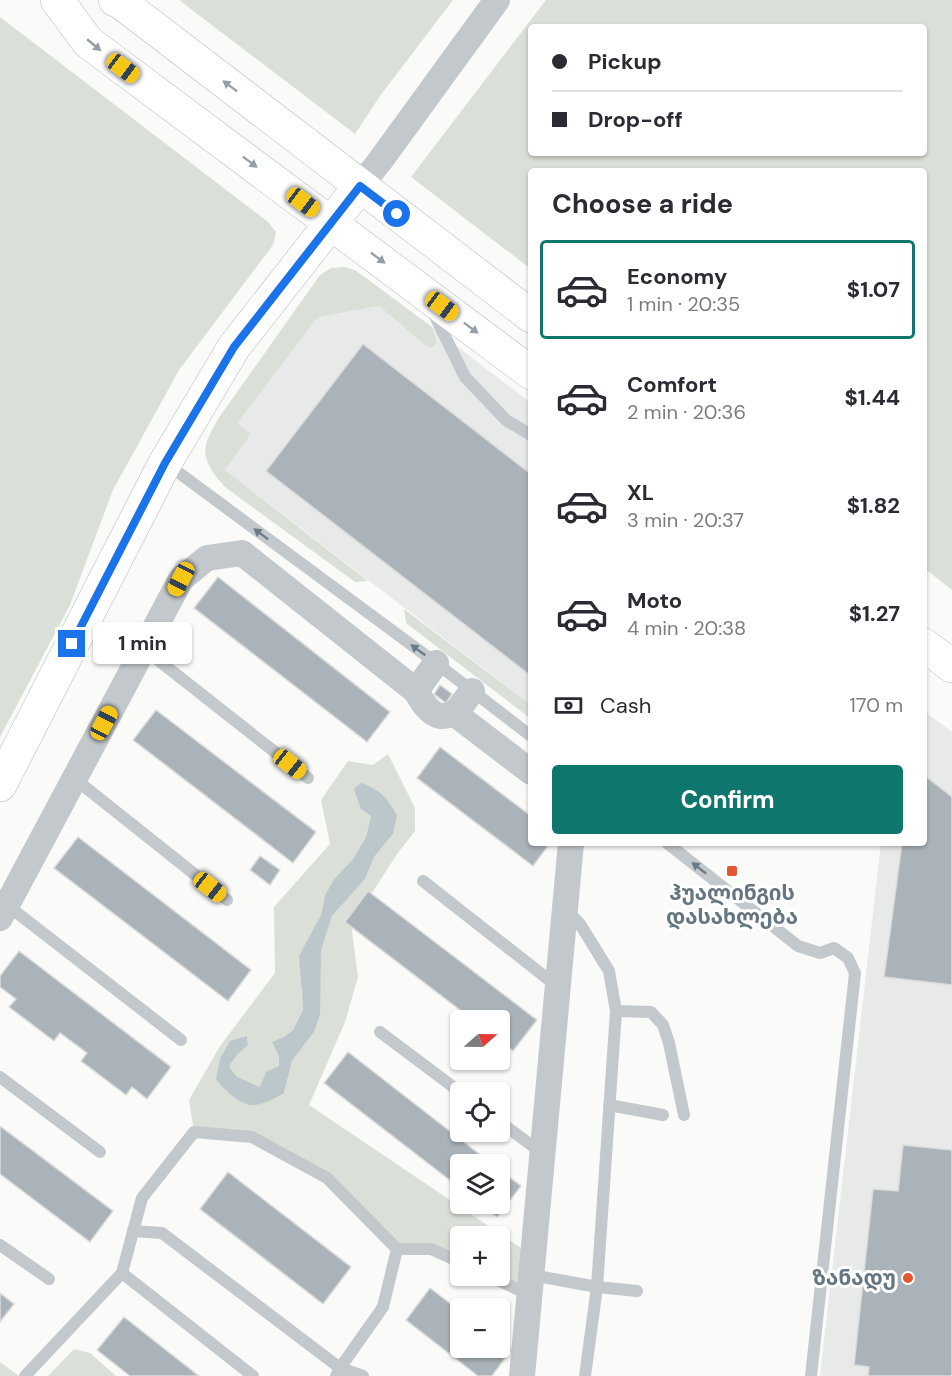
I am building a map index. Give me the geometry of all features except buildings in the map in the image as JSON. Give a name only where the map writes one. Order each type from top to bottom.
[{"type":"main road","points":[[57,0],[88,42],[528,371]]},
{"type":"main road","points":[[115,0],[528,314]]},
{"type":"main road","points":[[0,785],[165,463],[234,347],[360,186]]},
{"type":"main road","points":[[927,647],[952,666]]},
{"type":"street","points":[[360,186],[497,0]]},
{"type":"street","points":[[3,912],[181,579],[207,558],[242,553],[416,690],[422,702],[440,716],[454,714],[472,691]]},
{"type":"street","points":[[416,690],[436,663]]},
{"type":"street","points":[[454,714],[528,770]]},
{"type":"street","points":[[522,1376],[571,846]]},
{"type":"lane","points":[[424,293],[465,378],[506,420],[528,433]]},
{"type":"lane","points":[[165,463],[528,734]]},
{"type":"lane","points":[[144,649],[308,778]]},
{"type":"lane","points":[[75,778],[228,900]]},
{"type":"lane","points":[[671,846],[798,946],[819,953],[834,948],[848,958],[855,973],[811,1376]]},
{"type":"lane","points":[[423,881],[558,987]]},
{"type":"lane","points":[[565,909],[580,924],[609,971],[616,1011],[597,1287],[585,1376]]},
{"type":"lane","points":[[3,912],[181,1040]]},
{"type":"lane","points":[[616,1011],[651,1012],[663,1025],[684,1115]]},
{"type":"lane","points":[[380,1032],[450,1084]]},
{"type":"lane","points":[[0,1077],[100,1152]]},
{"type":"lane","points":[[609,1105],[663,1115]]},
{"type":"lane","points":[[510,1129],[543,1154]]},
{"type":"lane","points":[[25,1376],[122,1273],[142,1198],[194,1132],[252,1137],[327,1178],[397,1250],[431,1249],[450,1258]]},
{"type":"lane","points":[[133,1231],[162,1233],[338,1372],[363,1376]]},
{"type":"lane","points":[[0,1245],[49,1278]]},
{"type":"lane","points":[[338,1372],[383,1307],[397,1250]]},
{"type":"lane","points":[[122,1273],[253,1376]]},
{"type":"lane","points":[[510,1280],[531,1285],[637,1291]]},
{"type":"shaded area","points":[[179,0],[453,0],[380,96],[355,134]]},
{"type":"shaded area","points":[[546,0],[952,0],[952,590],[927,570],[927,168],[528,168],[528,267],[411,177]]},
{"type":"shaded area","points":[[0,17],[268,222],[276,232],[273,245],[179,370],[113,490],[70,605],[0,737]]},
{"type":"shaded area","points":[[344,267],[355,270],[432,327],[437,343],[431,348],[426,346],[379,306],[318,317],[237,423],[251,434],[225,470],[368,581],[355,582],[225,487],[210,468],[205,451],[208,438],[218,419],[320,275],[331,268]]},
{"type":"shaded area","points":[[379,306],[426,346],[437,343],[432,327],[528,401],[528,703],[225,470],[251,434],[236,423],[318,317]]},
{"type":"shaded area","points":[[404,609],[528,703],[528,717],[406,623]]},
{"type":"shaded area","points":[[927,713],[952,732],[952,1376],[820,1376],[881,846],[927,846]]},
{"type":"shaded area","points":[[388,754],[415,808],[415,831],[353,918],[352,931],[358,977],[345,1022],[309,1105],[450,1200],[450,1214],[471,1214],[488,1226],[450,1226],[450,1258],[431,1249],[397,1249],[326,1178],[252,1137],[194,1132],[189,1100],[220,1046],[275,973],[274,907],[330,844],[321,800],[348,761],[373,765]],"holes":[[[371,816],[393,834],[374,857],[365,879],[332,916],[321,951],[314,1032],[292,1061],[284,1093],[216,1079],[247,1036],[248,1045],[229,1066],[236,1076],[260,1087],[271,1071],[279,1066],[284,1038],[293,1030],[303,1008],[301,990],[313,932],[321,915],[325,895],[334,879],[353,859],[366,837]]]},
{"type":"shaded area","points":[[361,783],[378,791],[397,815],[393,834],[374,857],[365,879],[332,916],[321,951],[320,1015],[314,1032],[292,1061],[284,1093],[260,1104],[246,1104],[231,1095],[216,1079],[220,1059],[230,1041],[247,1036],[248,1045],[229,1066],[236,1076],[260,1087],[266,1072],[279,1066],[279,1056],[272,1042],[293,1030],[303,1009],[299,956],[321,915],[325,895],[334,879],[353,859],[366,837],[371,816],[361,809],[354,789]]},
{"type":"shaded area","points":[[510,1240],[533,1256],[530,1295],[510,1282]]},
{"type":"shaded area","points":[[74,1349],[90,1353],[116,1376],[48,1376]]},
{"type":"shaded area","points":[[0,1362],[19,1376],[0,1376]]},
{"type":"place","name":"ჰუალინგის დასახლება","points":[[732,871]]},
{"type":"place","name":"ზანადუ","points":[[908,1278]]},
{"type":"route","points":[[72,644],[165,463],[234,347],[360,186],[397,214]]}]
